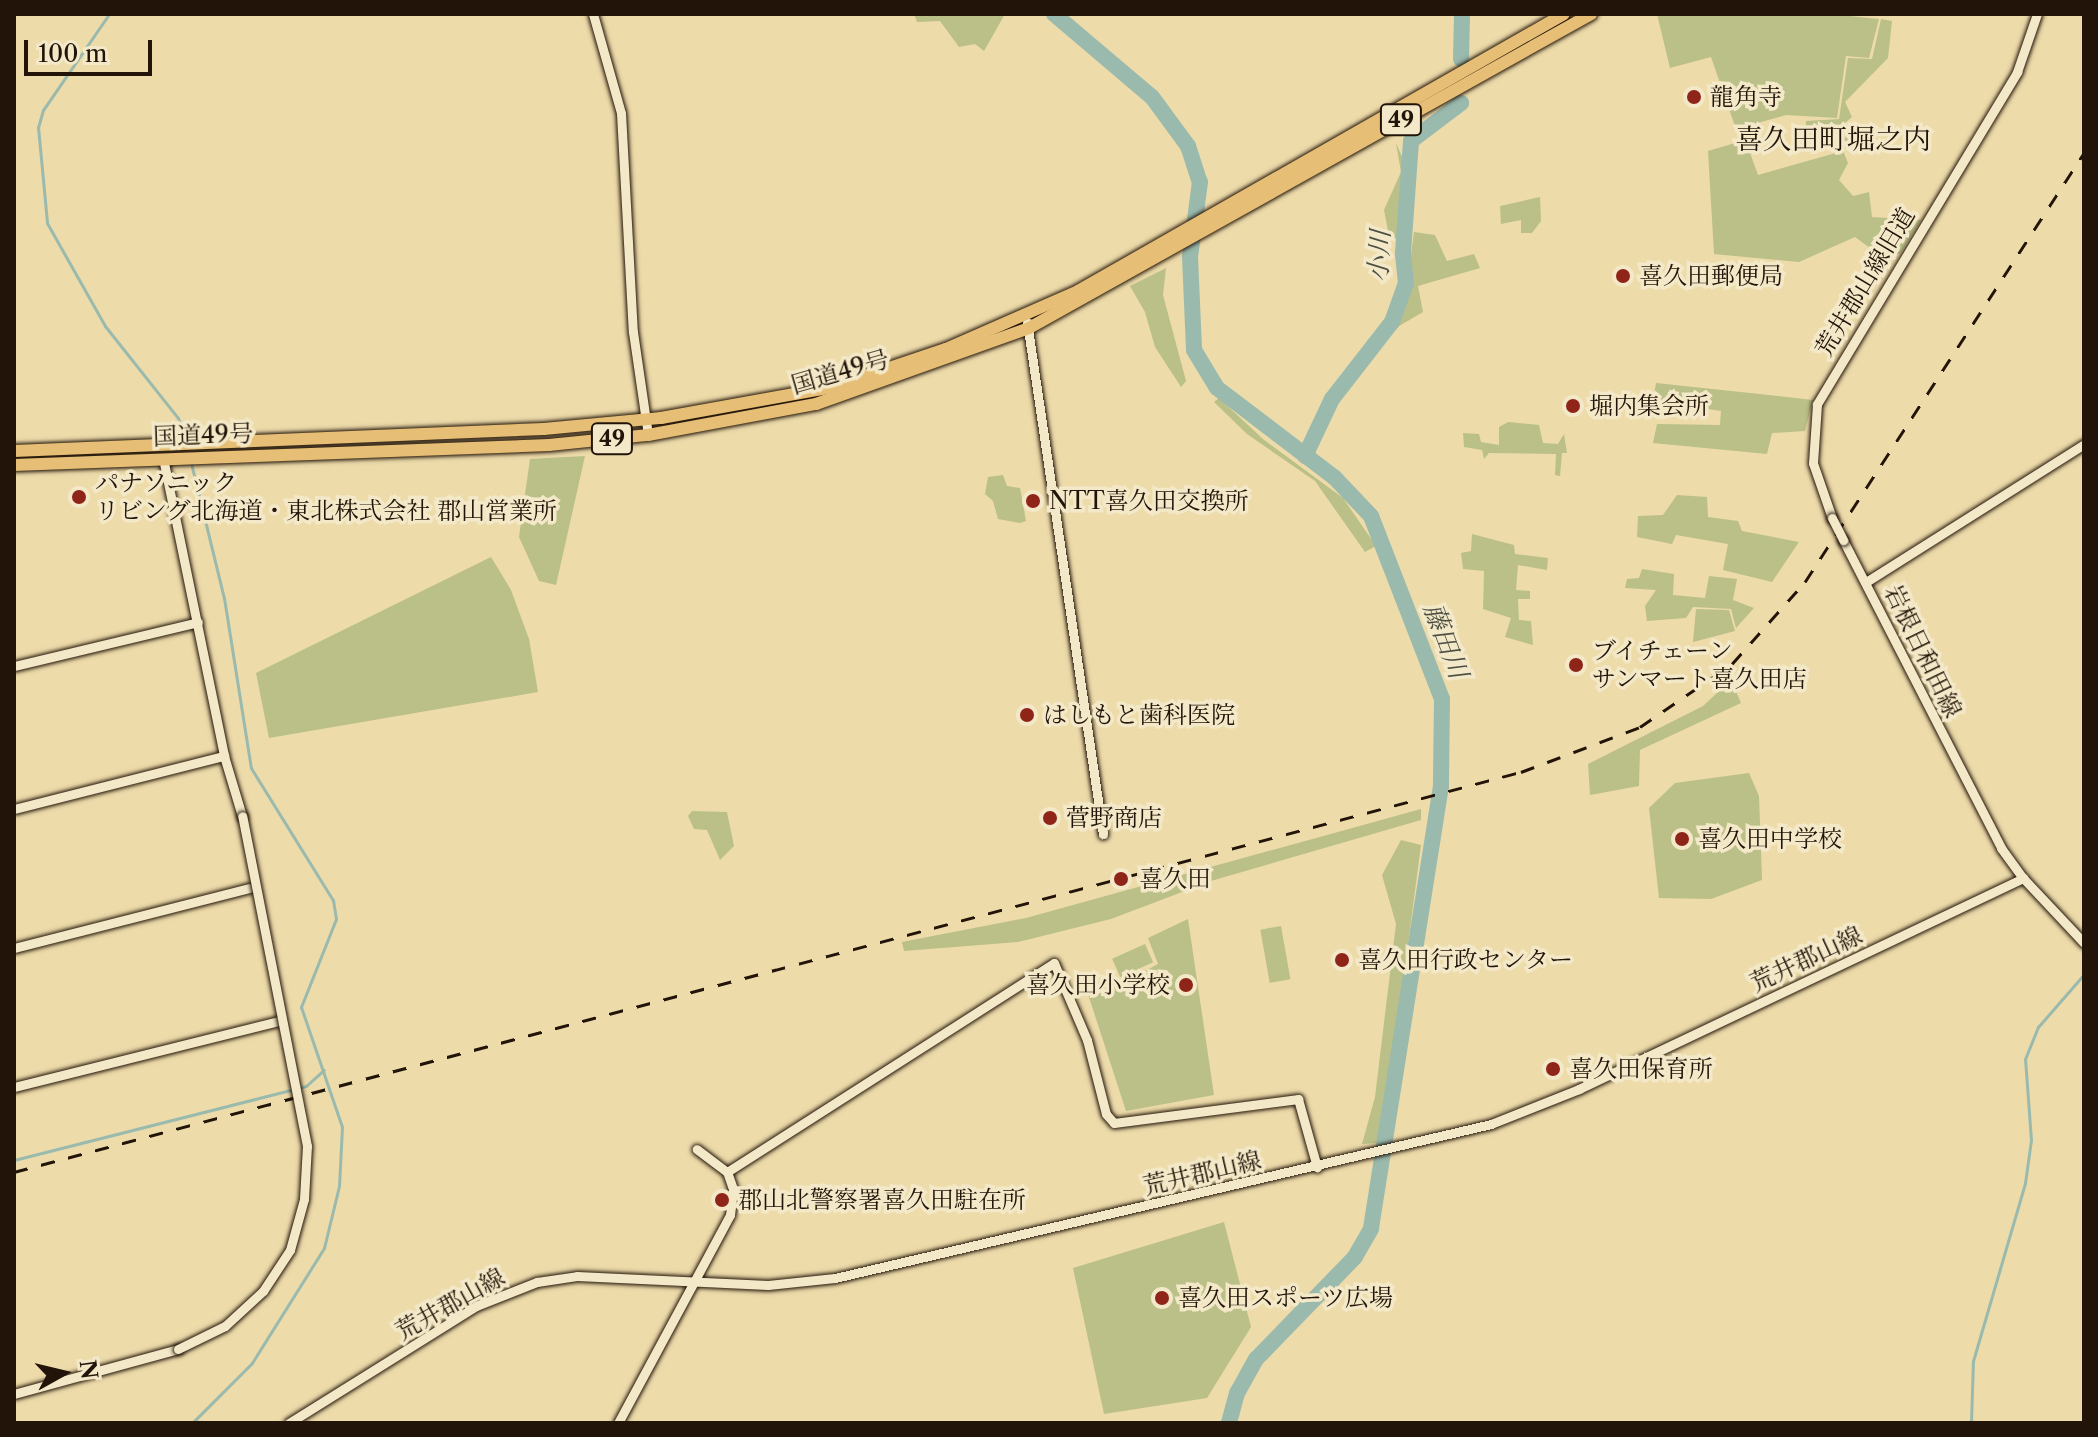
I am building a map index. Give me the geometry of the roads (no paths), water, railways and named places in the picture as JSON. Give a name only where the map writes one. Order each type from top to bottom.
[{"type":"highway","name":"国道49号","points":[[1174,243],[1212,213],[1564,14]]},
{"type":"highway","name":"国道49号","points":[[14,465],[549,445],[648,435],[816,404],[1027,322],[1174,243],[1212,228],[1591,14]]},
{"type":"highway","name":"国道49号","points":[[14,451],[481,433],[645,420],[833,387],[1027,322]]},
{"type":"street","points":[[593,14],[623,126],[633,332],[648,435]]},
{"type":"street","name":"荒井郡山線旧道","points":[[1866,582],[1832,518],[1813,463],[1817,404],[2017,72],[2037,14]]},
{"type":"street","points":[[1027,322],[1103,834]]},
{"type":"street","name":"岩根日和田線","points":[[2023,878],[1970,792],[1866,582],[2084,444]]},
{"type":"street","points":[[14,1394],[178,1349],[225,1326],[263,1291],[290,1250],[304,1199],[307,1146],[242,816],[224,756],[163,458]]},
{"type":"street","points":[[14,666],[198,622]]},
{"type":"street","points":[[14,809],[224,756]]},
{"type":"street","points":[[2023,878],[2084,943]]},
{"type":"street","name":"荒井郡山線","points":[[289,1423],[506,1292],[577,1276],[768,1285],[835,1278],[1317,1167],[1537,1108],[2023,878]]},
{"type":"street","points":[[14,948],[249,888]]},
{"type":"street","points":[[727,1172],[1054,963],[1087,1040],[1106,1114],[1114,1123],[1298,1099],[1317,1167]]},
{"type":"street","points":[[14,1087],[278,1021]]},
{"type":"street","points":[[618,1423],[730,1215],[733,1189],[727,1172],[697,1149]]},
{"type":"waterway","points":[[109,14],[43,110],[38,127],[47,223],[105,326],[178,418],[186,440]]},
{"type":"waterway","name":"藤田川","points":[[1054,14],[1152,97],[1188,146],[1200,182],[1190,257],[1194,350],[1217,388],[1334,477],[1371,516],[1442,699],[1441,786],[1371,1229],[1355,1257],[1256,1359],[1237,1393],[1229,1423]]},
{"type":"waterway","name":"小川","points":[[1461,59],[1462,14]]},
{"type":"waterway","name":"小川","points":[[1305,456],[1332,399],[1392,322],[1406,283],[1403,253],[1411,141],[1461,103]]},
{"type":"waterway","points":[[191,463],[224,598],[251,768],[333,900],[336,919],[301,1007],[342,1127],[339,1186],[324,1248],[252,1363],[192,1423]]},
{"type":"waterway","points":[[1971,1423],[1973,1361],[2025,1183],[2031,1140],[2025,1059],[2038,1027],[2084,974]]},
{"type":"waterway","points":[[14,1160],[306,1086],[324,1070]]},
{"type":"railway","points":[[14,1172],[1521,772],[1640,727],[1732,664],[1805,582],[2084,153]]},
{"type":"place","name":"龍角寺","points":[[1694,97]]},
{"type":"place","name":"喜久田郵便局","points":[[1623,276]]},
{"type":"place","name":"堀内集会所","points":[[1573,406]]},
{"type":"place","name":"パナソニック リビング北海道・東北株式会社 郡山営業所","points":[[79,497]]},
{"type":"place","name":"NTT喜久田交換所","points":[[1033,501]]},
{"type":"place","name":"ブイチェーン サンマート喜久田店","points":[[1576,665]]},
{"type":"place","name":"はしもと歯科医院","points":[[1027,715]]},
{"type":"place","name":"菅野商店","points":[[1050,818]]},
{"type":"place","name":"喜久田中学校","points":[[1682,839]]},
{"type":"place","name":"喜久田","points":[[1121,879]]},
{"type":"place","name":"喜久田行政センター","points":[[1342,960]]},
{"type":"place","name":"喜久田小学校","points":[[1186,985]]},
{"type":"place","name":"喜久田保育所","points":[[1553,1069]]},
{"type":"place","name":"郡山北警察署喜久田駐在所","points":[[722,1200]]},
{"type":"place","name":"喜久田スポーツ広場","points":[[1162,1298]]},
{"type":"district","name":"喜久田町堀之内","points":[[1833,139]]}]
